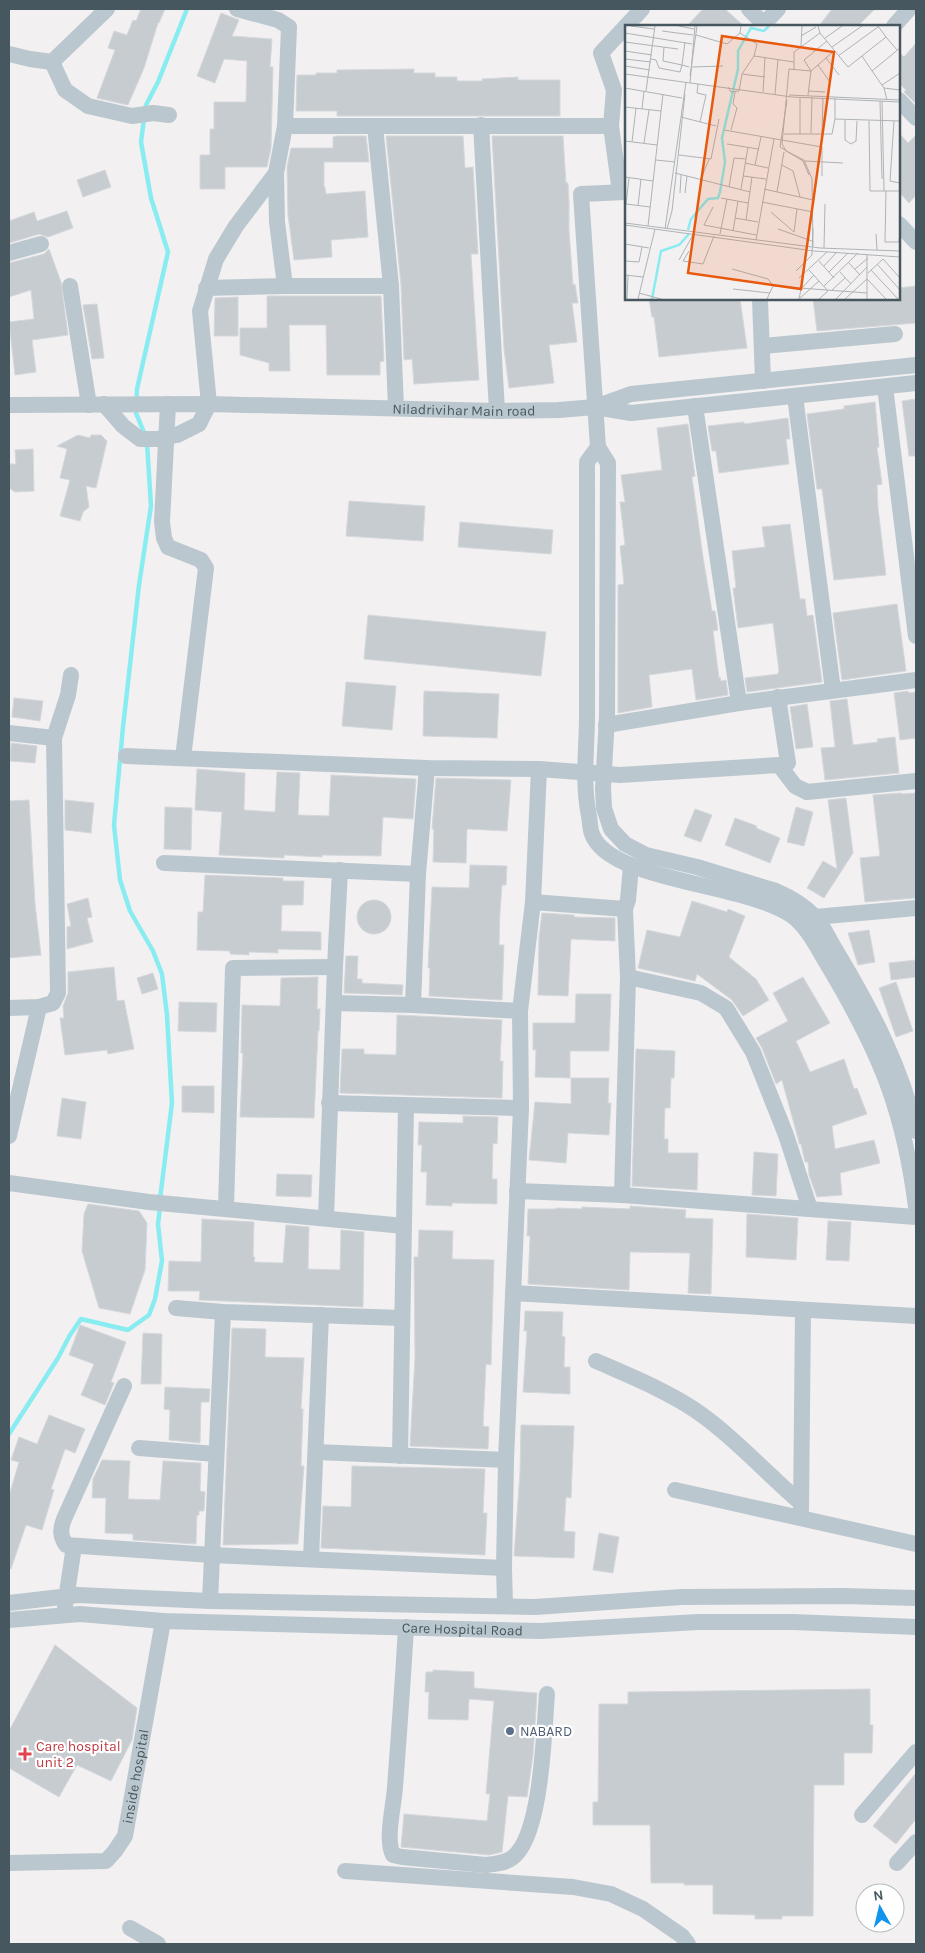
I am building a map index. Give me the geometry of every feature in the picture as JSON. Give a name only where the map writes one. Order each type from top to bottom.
[{"type":"street","points":[[52,62],[107,9]]},
{"type":"street","points":[[237,9],[278,20],[289,28],[285,126],[276,173],[277,222],[285,286]]},
{"type":"street","points":[[627,25],[642,9]]},
{"type":"street","points":[[749,9],[763,25],[778,9]]},
{"type":"street","points":[[895,25],[909,9]]},
{"type":"street","points":[[625,27],[601,53],[614,90],[611,126],[623,192],[581,194],[598,447],[608,463],[604,808],[611,829],[625,844],[646,855],[705,869],[776,891],[788,896],[815,917],[861,992],[888,1049],[903,1084],[916,1131]]},
{"type":"street","points":[[9,54],[52,62]]},
{"type":"street","points":[[52,62],[65,90],[88,106],[132,116],[161,114]]},
{"type":"street","points":[[900,101],[916,118]]},
{"type":"street","points":[[481,125],[498,412]]},
{"type":"street","points":[[285,126],[611,126]]},
{"type":"street","points":[[375,126],[391,286],[396,408]]},
{"type":"street","points":[[70,286],[97,405],[140,439],[177,436],[199,424],[209,404],[200,312],[206,288],[216,260],[236,226],[276,173]]},
{"type":"street","points":[[900,225],[916,242]]},
{"type":"street","points":[[9,253],[41,244]]},
{"type":"street","points":[[206,288],[391,286]]},
{"type":"street","points":[[760,300],[763,381]]},
{"type":"street","points":[[763,346],[895,334]]},
{"type":"street","points":[[596,407],[631,394],[916,365]]},
{"type":"street","name":"Niladrivihar Main road","points":[[9,405],[209,404],[498,412],[596,407],[630,413],[916,383]]},
{"type":"street","points":[[886,387],[916,636]]},
{"type":"street","points":[[795,396],[833,690]]},
{"type":"street","points":[[164,404],[166,438],[162,522],[164,538],[168,547],[201,560],[206,568],[183,758]]},
{"type":"street","points":[[695,406],[740,703]]},
{"type":"street","points":[[598,447],[587,462],[587,719],[584,794],[592,834],[604,850],[631,866],[690,883],[743,895],[770,904],[781,908],[804,927],[849,1000],[876,1056],[890,1091],[913,1166],[916,1207]]},
{"type":"street","points":[[9,1008],[39,1007],[53,1003],[58,993],[54,738],[68,696],[71,675]]},
{"type":"street","points":[[606,725],[740,703],[916,680]]},
{"type":"street","points":[[126,756],[426,768],[539,769],[620,775],[779,765],[788,763],[778,698]]},
{"type":"street","points":[[9,733],[54,738]]},
{"type":"street","points":[[779,765],[795,786],[807,792],[916,781]]},
{"type":"street","points":[[413,1005],[418,874],[426,768]]},
{"type":"street","points":[[505,1606],[506,1460],[521,1108],[520,1011],[533,902],[539,769]]},
{"type":"street","points":[[164,863],[418,874]]},
{"type":"street","points":[[622,1195],[628,978],[624,909],[628,900],[631,866]]},
{"type":"street","points":[[326,1218],[329,1103],[340,870]]},
{"type":"street","points":[[533,902],[624,909]]},
{"type":"street","points":[[815,917],[916,908]]},
{"type":"street","points":[[226,1208],[233,968],[335,967]]},
{"type":"street","points":[[628,978],[702,993],[726,1008],[753,1052],[786,1135],[810,1209]]},
{"type":"street","points":[[334,1003],[520,1011]]},
{"type":"street","points":[[9,1136],[39,1007]]},
{"type":"street","points":[[329,1103],[521,1108]]},
{"type":"street","points":[[400,1456],[406,1106]]},
{"type":"street","points":[[9,1183],[149,1202],[404,1226]]},
{"type":"street","points":[[517,1190],[622,1195],[916,1217]]},
{"type":"street","points":[[513,1293],[916,1316]]},
{"type":"street","points":[[176,1308],[223,1312],[402,1318]]},
{"type":"street","points":[[801,1510],[803,1310]]},
{"type":"street","points":[[210,1601],[223,1312]]},
{"type":"street","points":[[311,1559],[321,1315]]},
{"type":"street","points":[[596,1362],[646,1384],[695,1410],[728,1436],[801,1510]]},
{"type":"street","points":[[124,1386],[61,1528],[62,1537],[66,1544],[212,1555],[504,1568]]},
{"type":"street","points":[[139,1448],[216,1454]]},
{"type":"street","points":[[316,1452],[506,1460]]},
{"type":"street","points":[[674,1490],[801,1510],[916,1544]]},
{"type":"street","points":[[64,1615],[74,1546]]},
{"type":"street","name":"Care Hospital Road","points":[[9,1604],[78,1595],[210,1601],[505,1606],[535,1606],[682,1597],[844,1596],[916,1598]]},
{"type":"street","name":"Care Hospital Road","points":[[9,1620],[80,1614],[163,1621],[540,1631],[707,1622],[793,1622],[916,1627]]},
{"type":"street","name":"inside hospital","points":[[9,1863],[106,1861],[116,1851],[125,1836],[163,1621]]},
{"type":"street","points":[[406,1627],[390,1838],[390,1848],[393,1855],[486,1865],[498,1864],[512,1858],[521,1849],[533,1821],[540,1777],[547,1694]]},
{"type":"street","points":[[862,1815],[916,1752]]},
{"type":"street","points":[[897,1863],[916,1842]]},
{"type":"street","points":[[345,1871],[573,1887],[611,1894],[643,1908],[682,1936],[688,1944]]},
{"type":"street","points":[[130,1928],[158,1944]]},
{"type":"building","points":[[141,9],[165,9],[158,23],[144,68],[128,105],[97,98],[115,50],[108,48],[114,31],[127,35],[133,20],[136,21]]},
{"type":"building","points":[[703,9],[725,9],[743,25],[688,25]]},
{"type":"building","points":[[832,9],[875,9],[859,25],[820,25]]},
{"type":"building","points":[[221,13],[239,20],[232,36],[272,39],[270,67],[273,67],[271,148],[267,167],[225,167],[225,189],[200,189],[200,155],[210,155],[210,129],[214,129],[214,102],[246,102],[247,61],[224,59],[215,83],[197,76]]},
{"type":"building","points":[[916,43],[916,104],[904,92],[906,90],[900,84],[900,53],[904,57]]},
{"type":"building","points":[[414,69],[414,73],[435,73],[435,77],[457,77],[457,81],[482,81],[482,79],[518,77],[518,80],[560,80],[560,116],[337,116],[337,111],[296,111],[297,75],[337,73],[337,70]]},
{"type":"building","points":[[900,134],[908,143],[916,135],[916,195],[909,203],[900,193]]},
{"type":"building","points":[[366,136],[369,162],[324,162],[324,187],[326,194],[365,191],[368,237],[331,240],[332,257],[294,260],[288,215],[287,167],[291,148],[333,148],[333,137]]},
{"type":"building","points":[[386,136],[463,136],[465,168],[473,167],[478,254],[471,254],[479,380],[414,384],[412,359],[404,360],[401,285]]},
{"type":"building","points":[[492,136],[563,136],[566,183],[568,183],[573,285],[575,284],[578,303],[572,303],[577,342],[549,345],[554,383],[509,388],[504,349]]},
{"type":"building","points":[[105,170],[111,187],[83,197],[77,180]]},
{"type":"building","points":[[67,211],[73,228],[48,237],[39,234],[9,243],[9,221],[34,212],[37,221]]},
{"type":"building","points":[[49,249],[61,282],[68,335],[32,340],[36,372],[15,375],[9,322],[34,319],[31,290],[9,297],[9,263],[44,254]]},
{"type":"building","points":[[916,286],[916,323],[817,331],[813,300],[900,300],[900,288]]},
{"type":"building","points":[[267,296],[381,296],[384,361],[380,362],[380,375],[327,375],[326,325],[289,325],[290,371],[269,371],[269,363],[240,355],[240,328],[267,328]]},
{"type":"building","points":[[238,297],[238,336],[214,336],[215,298]]},
{"type":"building","points":[[649,300],[740,300],[747,348],[659,357],[654,317],[652,317]]},
{"type":"building","points":[[97,304],[104,358],[92,359],[83,305]]},
{"type":"building","points":[[916,399],[916,456],[909,456],[902,401]]},
{"type":"building","points":[[875,402],[879,447],[877,448],[882,484],[877,485],[878,508],[886,575],[834,580],[822,489],[817,489],[807,414],[844,409],[844,406]]},
{"type":"building","points":[[788,418],[790,439],[786,439],[789,464],[719,473],[716,451],[712,451],[708,426],[744,422],[744,424]]},
{"type":"building","points":[[688,424],[695,476],[692,477],[703,557],[712,611],[715,611],[718,630],[713,631],[719,678],[721,681],[726,680],[728,695],[696,700],[692,669],[649,675],[652,707],[618,713],[618,585],[624,584],[620,546],[625,545],[620,502],[625,502],[621,475],[662,470],[657,428]]},
{"type":"building","points":[[78,435],[90,438],[91,435],[101,435],[107,441],[96,488],[86,486],[89,507],[83,512],[80,521],[60,516],[70,480],[60,478],[67,449],[57,446]]},
{"type":"building","points":[[33,449],[34,491],[15,492],[9,488],[9,464],[16,464],[15,450]]},
{"type":"building","points":[[349,501],[425,506],[423,541],[346,536]]},
{"type":"building","points":[[460,522],[553,530],[551,554],[458,547]]},
{"type":"building","points":[[790,524],[800,599],[805,599],[807,616],[813,615],[822,682],[747,692],[745,678],[778,674],[779,671],[773,623],[738,628],[733,588],[736,588],[732,551],[765,547],[762,527]]},
{"type":"building","points":[[897,604],[906,671],[842,680],[833,613]]},
{"type":"building","points":[[368,615],[546,632],[541,676],[364,659]]},
{"type":"building","points":[[346,682],[396,686],[392,730],[342,726]]},
{"type":"building","points":[[424,691],[499,694],[497,738],[423,736]]},
{"type":"building","points":[[908,691],[909,693],[916,692],[916,738],[900,740],[894,693]]},
{"type":"building","points":[[14,698],[43,701],[40,721],[12,717]]},
{"type":"building","points":[[847,699],[853,745],[878,742],[877,739],[895,737],[899,773],[825,780],[821,748],[835,747],[830,701]]},
{"type":"building","points":[[807,704],[813,747],[796,749],[790,707]]},
{"type":"building","points":[[11,743],[37,746],[35,763],[10,761]]},
{"type":"building","points":[[197,769],[245,773],[244,810],[275,812],[277,772],[300,773],[298,815],[329,816],[331,775],[416,779],[413,819],[383,817],[381,856],[322,855],[322,857],[284,855],[284,858],[219,855],[222,812],[195,810]]},
{"type":"building","points":[[436,778],[511,780],[507,831],[467,829],[466,863],[433,862],[434,829],[432,829]]},
{"type":"building","points":[[916,793],[916,898],[865,902],[860,858],[880,856],[873,795]]},
{"type":"building","points":[[846,798],[853,853],[824,898],[807,888],[823,861],[837,869],[828,800]]},
{"type":"building","points":[[29,800],[35,904],[41,955],[9,958],[9,801]]},
{"type":"building","points":[[65,800],[94,803],[91,833],[65,830]]},
{"type":"building","points":[[165,807],[192,808],[191,850],[164,849]]},
{"type":"building","points":[[796,807],[813,812],[804,846],[787,842]]},
{"type":"building","points":[[695,809],[712,815],[701,842],[684,836]]},
{"type":"building","points":[[735,818],[757,826],[756,828],[780,838],[770,863],[725,845]]},
{"type":"building","points":[[470,865],[507,866],[506,885],[502,885],[500,912],[499,945],[504,945],[502,1000],[429,996],[430,968],[428,968],[432,887],[469,888]]},
{"type":"building","points":[[205,875],[283,878],[283,881],[304,881],[303,905],[282,905],[281,931],[321,932],[321,950],[278,949],[278,953],[249,952],[249,955],[230,954],[230,951],[197,950],[198,912],[203,912]]},
{"type":"building","points":[[88,898],[92,917],[87,918],[93,942],[67,949],[67,927],[71,926],[67,904]]},
{"type":"building","points":[[374,900],[386,905],[391,917],[386,929],[374,934],[362,929],[357,917],[362,905]]},
{"type":"building","points":[[692,901],[727,912],[728,909],[745,916],[729,957],[756,979],[769,1000],[743,1016],[732,1000],[697,974],[695,981],[638,968],[647,930],[680,937]]},
{"type":"building","points":[[542,913],[574,915],[574,917],[615,918],[615,941],[571,939],[568,996],[538,995],[539,937]]},
{"type":"building","points":[[869,930],[875,962],[858,965],[848,933]]},
{"type":"building","points":[[346,956],[358,956],[357,979],[362,979],[362,983],[403,985],[402,995],[344,993]]},
{"type":"building","points":[[916,960],[916,977],[891,980],[889,963]]},
{"type":"building","points":[[114,967],[117,1001],[124,1000],[134,1049],[108,1054],[107,1050],[65,1055],[60,1018],[64,1018],[63,1006],[68,993],[68,972]]},
{"type":"building","points":[[153,973],[158,989],[142,994],[137,978]]},
{"type":"building","points":[[318,977],[317,1009],[320,1009],[314,1118],[240,1117],[243,1053],[241,1053],[242,1005],[280,1006],[281,978]]},
{"type":"building","points":[[803,977],[830,1023],[796,1041],[810,1072],[844,1059],[854,1089],[857,1088],[867,1114],[832,1126],[835,1149],[874,1140],[880,1163],[840,1173],[842,1195],[817,1197],[809,1175],[808,1162],[805,1162],[801,1144],[799,1144],[782,1080],[776,1084],[762,1048],[756,1038],[788,1021],[773,993]]},
{"type":"building","points":[[896,982],[913,1031],[896,1037],[879,988]]},
{"type":"building","points":[[576,994],[611,994],[609,1051],[570,1051],[570,1078],[535,1077],[536,1050],[533,1050],[533,1023],[575,1023]]},
{"type":"building","points":[[179,1002],[217,1003],[216,1032],[178,1031]]},
{"type":"building","points":[[397,1015],[502,1020],[500,1061],[503,1061],[502,1098],[340,1093],[342,1049],[364,1049],[364,1054],[396,1055]]},
{"type":"building","points":[[636,1049],[675,1051],[674,1078],[671,1078],[670,1108],[665,1108],[664,1139],[668,1139],[668,1153],[698,1153],[697,1190],[632,1186]]},
{"type":"building","points":[[571,1078],[609,1078],[608,1103],[611,1103],[609,1135],[568,1133],[566,1163],[529,1160],[535,1102],[571,1104]]},
{"type":"building","points":[[182,1086],[214,1086],[214,1113],[182,1112]]},
{"type":"building","points":[[62,1098],[86,1102],[81,1139],[57,1136]]},
{"type":"building","points":[[463,1116],[498,1117],[497,1144],[493,1143],[492,1179],[497,1179],[497,1204],[452,1203],[452,1206],[426,1205],[427,1172],[421,1172],[422,1145],[418,1145],[419,1122],[463,1123]]},
{"type":"building","points":[[754,1152],[778,1154],[776,1196],[752,1195]]},
{"type":"building","points":[[277,1174],[312,1175],[311,1197],[276,1196]]},
{"type":"building","points":[[88,1204],[139,1211],[147,1223],[145,1270],[130,1314],[99,1308],[82,1251],[84,1214]]},
{"type":"building","points":[[630,1206],[686,1210],[685,1218],[713,1219],[711,1294],[688,1293],[690,1253],[630,1252],[629,1290],[528,1284],[530,1236],[527,1236],[528,1209],[582,1209],[582,1207],[630,1209]]},
{"type":"building","points":[[747,1214],[798,1218],[796,1260],[746,1257]]},
{"type":"building","points":[[202,1219],[254,1222],[254,1262],[283,1263],[286,1225],[309,1227],[308,1269],[340,1270],[341,1230],[364,1232],[363,1307],[199,1300],[200,1291],[168,1291],[169,1261],[201,1262]]},
{"type":"building","points":[[828,1221],[851,1222],[849,1261],[826,1260]]},
{"type":"building","points":[[419,1230],[453,1231],[452,1259],[494,1260],[491,1365],[486,1364],[483,1426],[489,1427],[488,1449],[410,1446],[415,1358],[414,1257],[418,1257]]},
{"type":"building","points":[[525,1311],[563,1312],[562,1336],[565,1337],[564,1367],[570,1367],[570,1394],[523,1392],[527,1331],[524,1331]]},
{"type":"building","points":[[80,1325],[126,1342],[111,1382],[114,1383],[105,1405],[81,1395],[94,1364],[69,1355]]},
{"type":"building","points":[[232,1328],[266,1329],[265,1357],[304,1358],[301,1409],[303,1409],[301,1466],[304,1466],[298,1544],[223,1545]]},
{"type":"building","points":[[143,1333],[162,1334],[161,1384],[141,1384]]},
{"type":"building","points":[[165,1387],[210,1389],[209,1402],[201,1402],[200,1443],[169,1440],[170,1410],[164,1409]]},
{"type":"building","points":[[49,1415],[85,1429],[75,1453],[65,1449],[51,1489],[54,1490],[42,1530],[26,1525],[11,1569],[9,1568],[9,1496],[19,1462],[11,1460],[19,1437],[37,1444]]},
{"type":"building","points":[[521,1425],[574,1426],[571,1498],[566,1497],[564,1531],[575,1532],[574,1558],[514,1556],[520,1472]]},
{"type":"building","points":[[102,1460],[130,1461],[128,1499],[160,1500],[163,1461],[201,1463],[200,1491],[205,1492],[204,1511],[199,1511],[199,1515],[197,1515],[196,1544],[133,1540],[133,1534],[105,1533],[106,1498],[92,1498],[93,1479]]},
{"type":"building","points":[[352,1466],[485,1469],[483,1513],[487,1513],[485,1555],[321,1548],[323,1506],[351,1507]]},
{"type":"building","points":[[599,1533],[619,1537],[613,1573],[593,1570]]},
{"type":"building","points":[[55,1645],[137,1708],[132,1740],[111,1781],[77,1765],[59,1797],[9,1768],[9,1731]]},
{"type":"building","points":[[433,1670],[474,1672],[474,1688],[537,1693],[533,1755],[527,1797],[508,1796],[502,1852],[489,1855],[401,1847],[404,1814],[487,1821],[490,1794],[486,1794],[494,1701],[469,1699],[468,1720],[428,1719],[429,1692],[425,1692],[426,1672],[433,1672]]},
{"type":"building","points":[[870,1689],[870,1725],[873,1725],[872,1753],[844,1753],[844,1785],[814,1785],[813,1916],[782,1916],[782,1919],[755,1919],[755,1915],[713,1914],[713,1885],[651,1883],[650,1825],[593,1825],[593,1802],[598,1802],[599,1704],[628,1704],[628,1692]]},
{"type":"building","points":[[916,1773],[916,1819],[896,1844],[873,1826]]},
{"type":"waterway","points":[[145,111],[187,9]]},
{"type":"waterway","points":[[144,119],[141,142],[151,198],[168,252],[137,389],[136,413],[145,435]]},
{"type":"waterway","points":[[147,443],[151,506],[139,585],[114,825],[120,880],[130,911],[153,951],[162,974],[167,1015],[172,1103],[160,1199]]},
{"type":"waterway","points":[[9,1434],[81,1319],[128,1330],[149,1315],[155,1299],[162,1261],[158,1224],[160,1207]]},
{"type":"place","name":"NABARD","points":[[510,1731]]},
{"type":"place","name":"Care hospital unit 2","points":[[25,1754]]}]
